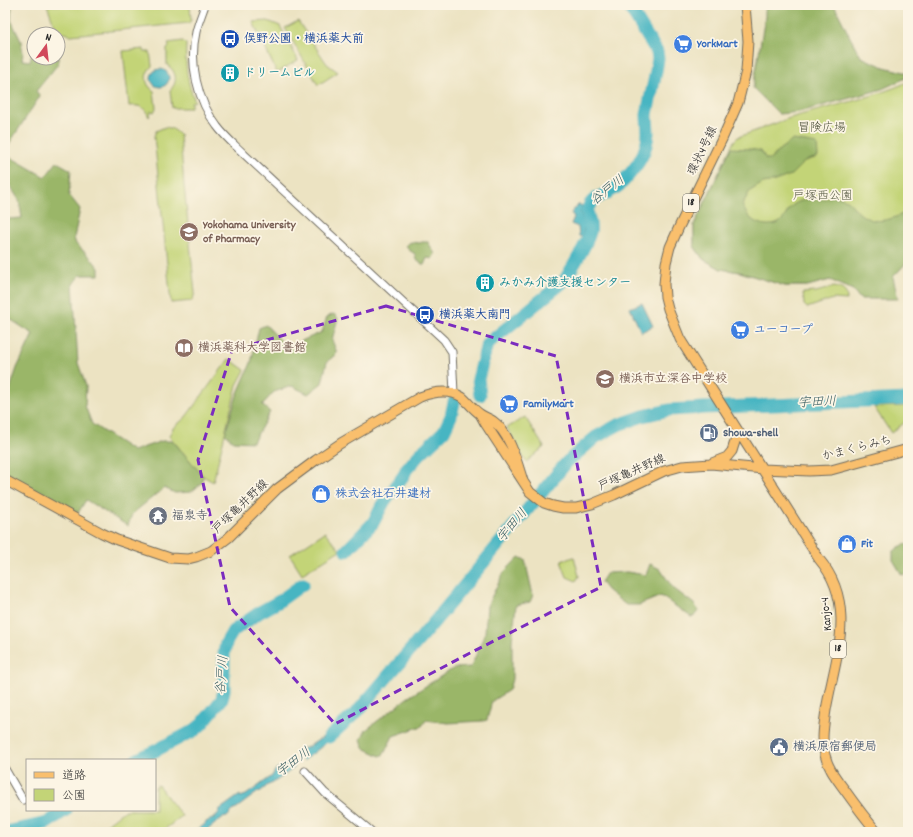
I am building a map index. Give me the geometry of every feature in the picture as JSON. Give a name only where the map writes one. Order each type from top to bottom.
[{"type":"main road","name":"環状4号線","points":[[745,5],[748,41],[746,71],[738,103],[723,138],[672,243],[666,263],[664,284],[668,309],[680,338],[738,432],[763,469]]},
{"type":"main road","name":"戸塚亀井野線","points":[[5,480],[117,540],[170,558],[188,559],[211,551],[233,533],[277,489],[341,443],[420,396],[431,393],[454,393],[462,397],[480,414],[532,494],[540,500],[553,506],[576,508],[592,504],[664,471],[682,466],[711,464],[763,469]]},
{"type":"main road","points":[[711,464],[727,457],[732,451],[738,432]]},
{"type":"main road","name":"かまくらみち","points":[[763,469],[809,471],[831,470],[908,449]]},
{"type":"main road","name":"Kanjo-4","points":[[763,469],[836,585],[842,626],[829,692],[822,739],[829,768],[877,832]]},
{"type":"street","points":[[205,5],[196,32],[194,43],[194,60],[198,88],[201,98],[211,118],[224,134],[245,155],[444,340],[452,352],[454,393]]},
{"type":"street","points":[[5,769],[23,800]]},
{"type":"street","points":[[305,771],[325,793],[372,832]]},
{"type":"highlighted area","points":[[386,306],[556,356],[601,587],[470,653],[335,724],[230,607],[198,460],[232,350]]},
{"type":"green space","points":[[5,5],[12,5],[11,20],[21,41],[23,53],[22,60],[26,60],[26,66],[56,66],[36,91],[40,96],[5,150]]},
{"type":"green space","points":[[47,5],[190,5],[191,20],[189,23],[71,35],[66,34],[66,26],[56,26]]},
{"type":"green space","points":[[765,5],[834,5],[861,57],[884,67],[908,73],[908,77],[882,89],[799,112],[779,114],[753,88],[765,17]]},
{"type":"green space","points":[[268,21],[280,26],[298,60],[277,73],[253,22]]},
{"type":"green space","points":[[298,21],[327,64],[338,72],[318,85],[285,28]]},
{"type":"green space","points":[[183,41],[186,44],[188,81],[195,101],[191,102],[191,108],[172,108],[170,90],[173,87],[175,77],[173,70],[167,65],[167,49],[169,47],[168,43]]},
{"type":"green space","points":[[144,49],[144,52],[150,52],[152,66],[149,69],[146,79],[148,85],[154,91],[156,108],[154,112],[151,111],[149,117],[143,108],[129,106],[123,51]]},
{"type":"green space","name":"戸塚西公園","points":[[908,82],[908,251],[830,280],[807,286],[785,286],[740,272],[721,269],[703,259],[694,246],[694,225],[734,141],[738,137],[790,118],[865,98]]},
{"type":"green space","points":[[165,127],[170,128],[180,135],[195,293],[192,301],[171,303],[154,136],[156,131]]},
{"type":"green space","points":[[793,140],[817,144],[818,157],[805,161],[791,175],[775,181],[763,183],[750,191],[742,205],[746,213],[757,223],[773,225],[782,220],[791,207],[797,203],[810,199],[823,199],[833,196],[848,201],[861,215],[870,219],[887,220],[908,211],[908,261],[893,277],[898,299],[860,299],[853,290],[830,280],[807,286],[785,286],[740,272],[721,269],[703,259],[694,246],[694,225],[731,148],[761,151],[766,159],[771,159],[780,149]]},
{"type":"green space","points":[[5,154],[45,177],[57,162],[71,170],[69,195],[80,209],[74,238],[76,244],[99,268],[99,275],[80,275],[73,284],[78,363],[86,386],[85,406],[92,424],[133,451],[162,441],[173,441],[203,476],[202,483],[191,492],[175,493],[164,488],[132,514],[128,526],[86,500],[78,513],[5,472],[7,453],[5,449],[5,404],[17,368],[33,334],[5,316],[5,263],[8,260],[5,257],[5,219],[22,218],[19,200],[5,178]]},
{"type":"green space","points":[[411,242],[428,242],[435,254],[432,259],[427,258],[424,265],[416,260],[415,254],[409,250],[406,245]]},
{"type":"green space","points":[[834,287],[844,290],[847,300],[833,299],[807,308],[804,305],[803,293],[816,292]]},
{"type":"green space","points":[[334,314],[338,318],[332,340],[337,353],[327,362],[322,383],[308,394],[292,386],[274,392],[262,405],[270,412],[253,442],[233,441],[225,434],[237,395],[251,363],[259,328],[266,325],[283,343],[292,345],[322,332],[327,317]]},
{"type":"green space","points":[[229,359],[245,370],[237,385],[213,482],[203,476],[169,436],[173,428],[185,418]]},
{"type":"green space","points":[[908,406],[908,420],[891,433],[874,407]]},
{"type":"green space","points":[[525,417],[544,447],[526,462],[507,428]]},
{"type":"green space","points":[[325,532],[340,550],[302,574],[290,555]]},
{"type":"green space","points":[[906,544],[908,545],[908,573],[902,575],[893,560],[893,552]]},
{"type":"green space","points":[[519,557],[525,560],[533,595],[530,602],[516,605],[512,641],[512,679],[509,690],[492,701],[487,720],[448,723],[426,720],[422,726],[393,736],[384,754],[380,756],[364,748],[361,739],[366,730],[407,698],[454,668],[471,667],[485,633],[487,606],[504,572]]},
{"type":"green space","points":[[574,557],[579,576],[576,581],[567,577],[561,561]]},
{"type":"green space","points":[[650,564],[660,569],[673,588],[694,604],[699,611],[695,616],[691,617],[661,596],[639,605],[626,605],[607,590],[601,582],[607,573],[627,572],[646,575]]},
{"type":"green space","points":[[158,785],[182,816],[161,832],[96,832],[124,811],[156,811],[156,786]]},
{"type":"water","points":[[156,69],[164,69],[169,74],[167,85],[164,87],[156,87],[151,82],[151,74]]},
{"type":"water","points":[[579,204],[582,206],[581,213],[585,226],[582,237],[579,236],[578,227],[571,224],[574,217],[571,213]]},
{"type":"water","points":[[642,303],[653,326],[641,332],[630,308]]},
{"type":"water","points":[[345,724],[325,744],[290,771],[258,792],[227,817],[222,818],[205,832],[193,832],[218,815],[219,810],[237,797],[240,795],[240,797],[246,795],[272,776],[276,769],[289,763],[296,751],[302,748],[304,749]]},
{"type":"pier","points":[[294,751],[304,762],[296,768],[289,760]]},
{"type":"waterway","name":"谷戸川","points":[[480,395],[478,379],[487,344],[562,283],[586,244],[591,229],[587,212],[591,203],[593,200],[616,188],[642,157],[647,140],[647,115],[658,58],[657,52],[628,5]]},
{"type":"waterway","name":"宇田川","points":[[329,737],[357,712],[425,633],[567,462],[596,437],[618,425],[643,416],[669,410],[908,399]]},
{"type":"waterway","name":"谷戸川","points":[[346,551],[373,523],[384,502],[406,470],[444,431],[451,416],[454,402]]},
{"type":"waterway","name":"谷戸川","points":[[138,759],[195,730],[202,724],[222,699],[224,690],[224,654],[226,643],[233,631],[303,584]]},
{"type":"waterway","name":"谷戸川","points":[[6,832],[47,823],[65,811]]},
{"type":"place","name":"俣野公園・横浜薬大前","points":[[230,39]]},
{"type":"place","name":"YorkMart","points":[[683,44]]},
{"type":"place","name":"ドリームビル","points":[[230,73]]},
{"type":"place","name":"Yokohama University of Pharmacy","points":[[189,232]]},
{"type":"place","name":"みかみ介護支援センター","points":[[485,283]]},
{"type":"place","name":"横浜薬大南門","points":[[425,315]]},
{"type":"place","name":"ユーコープ","points":[[740,330]]},
{"type":"place","name":"横浜薬科大学図書館","points":[[184,348]]},
{"type":"place","name":"横浜市立深谷中学校","points":[[605,379]]},
{"type":"place","name":"FamilyMart","points":[[509,404]]},
{"type":"place","name":"Showa-shell","points":[[709,433]]},
{"type":"place","name":"株式会社石井建材","points":[[321,494]]},
{"type":"place","name":"福泉寺","points":[[158,516]]},
{"type":"place","name":"Fit","points":[[847,544]]},
{"type":"place","name":"横浜原宿郵便局","points":[[779,747]]},
{"type":"park label","name":"冒険広場","points":[[822,128]]}]
